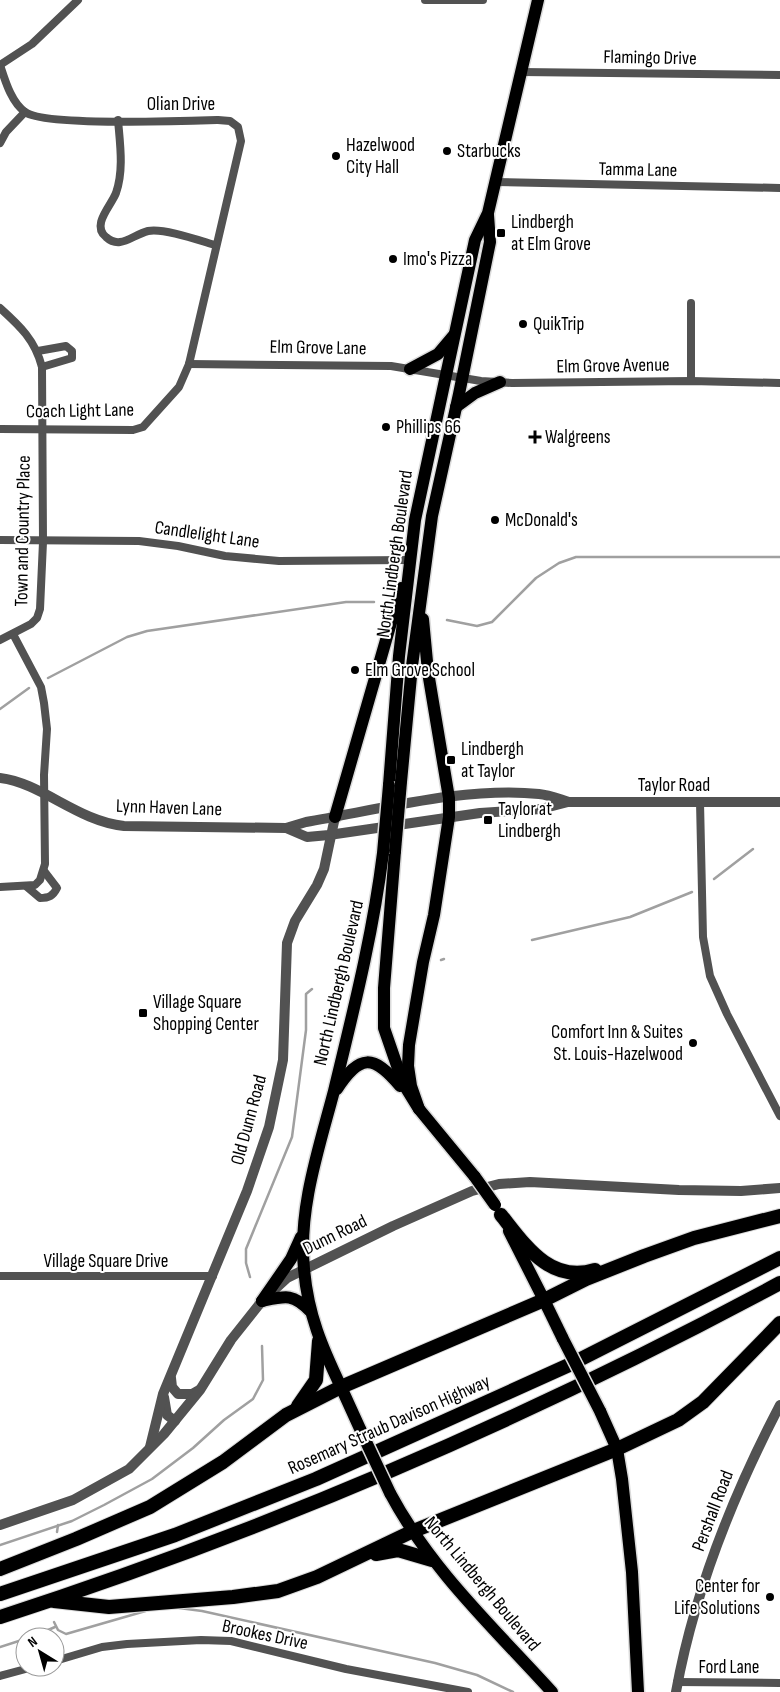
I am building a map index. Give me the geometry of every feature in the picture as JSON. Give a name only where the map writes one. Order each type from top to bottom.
[{"type":"highway","points":[[498,1210],[534,1256],[547,1266],[574,1273],[588,1272],[644,1256]]},
{"type":"highway","points":[[0,1569],[76,1540],[150,1507],[223,1462],[291,1413],[341,1387],[544,1300],[586,1279],[644,1256],[694,1238],[780,1216]]},
{"type":"highway","name":"Rosemary Straub Davison Highway","points":[[0,1594],[175,1535],[316,1479],[569,1365],[780,1258]]},
{"type":"highway","name":"Rosemary Straub Davison Highway","points":[[0,1617],[277,1516],[443,1448],[516,1416],[666,1343],[780,1283]]},
{"type":"highway","points":[[50,1600],[109,1608],[278,1591],[317,1577],[411,1532],[617,1450],[678,1420],[703,1402],[780,1322]]},
{"type":"highway","points":[[312,1402],[324,1383],[318,1341]]},
{"type":"highway","points":[[291,1413],[306,1398],[316,1380],[318,1341]]},
{"type":"highway","points":[[351,1560],[398,1550],[432,1560]]},
{"type":"main road","name":"North Lindbergh Boulevard","points":[[536,0],[488,213],[475,240],[421,489],[410,560],[389,852],[383,1004],[384,1028],[403,1083],[419,1109],[475,1177],[498,1210],[600,1411],[617,1450],[628,1535],[638,1692]]},
{"type":"main road","name":"North Lindbergh Boulevard","points":[[395,784],[432,516],[463,378],[490,242],[488,213]]},
{"type":"main road","points":[[410,369],[438,354],[456,333]]},
{"type":"main road","points":[[456,407],[475,393],[500,382]]},
{"type":"main road","points":[[334,817],[410,560]]},
{"type":"main road","points":[[419,1109],[411,1086],[408,1066],[409,1045],[423,962],[434,915],[449,817],[449,798],[428,672],[421,591]]},
{"type":"main road","name":"North Lindbergh Boulevard","points":[[389,852],[332,1097],[311,1178],[303,1232],[304,1269],[310,1311],[318,1341],[390,1493],[411,1532],[432,1560],[552,1692]]},
{"type":"main road","points":[[332,1097],[355,1066],[367,1061],[377,1063],[386,1069],[419,1109]]},
{"type":"main road","points":[[262,1301],[290,1259],[303,1232]]},
{"type":"main road","points":[[262,1301],[290,1296],[310,1311]]},
{"type":"street","points":[[0,143],[6,132],[25,112],[9,89],[0,65],[32,44],[78,0]]},
{"type":"street","points":[[425,0],[483,0]]},
{"type":"street","name":"Flamingo Drive","points":[[521,72],[780,75]]},
{"type":"street","name":"Olian Drive","points":[[25,112],[49,120],[218,120],[230,121],[238,127],[241,141],[238,157],[215,245],[189,364]]},
{"type":"street","points":[[118,120],[121,160],[119,179],[116,194],[102,220],[100,230],[102,235],[110,241],[119,243],[149,231],[215,245]]},
{"type":"street","name":"Tamma Lane","points":[[495,182],[780,188]]},
{"type":"street","points":[[690,303],[691,381]]},
{"type":"street","name":"Town and Country Place","points":[[0,308],[27,333],[38,352],[42,367],[43,542],[41,598],[37,618],[13,634],[41,687],[44,703],[47,729],[44,796],[44,871]]},
{"type":"street","points":[[38,352],[66,346],[72,351],[72,358],[64,362],[42,367]]},
{"type":"street","name":"Elm Grove Lane","points":[[189,364],[342,364],[410,369],[447,375]]},
{"type":"street","name":"Coach Light Lane","points":[[0,429],[133,430],[143,427],[179,387],[189,364]]},
{"type":"street","name":"Elm Grove Avenue","points":[[447,375],[500,382],[560,384],[691,381],[780,383]]},
{"type":"street","name":"Candlelight Lane","points":[[0,540],[43,542],[139,541],[233,557],[279,561],[410,560]]},
{"type":"street","points":[[0,640],[13,634]]},
{"type":"street","name":"Lynn Haven Lane","points":[[0,778],[23,784],[44,796],[107,824],[286,828],[306,822],[392,807]]},
{"type":"street","name":"Taylor Road","points":[[392,807],[449,798],[523,793],[542,794],[569,802]]},
{"type":"street","name":"Taylor Road","points":[[390,828],[449,817],[496,811],[541,809],[569,802],[780,802]]},
{"type":"street","points":[[700,802],[703,937],[710,976],[727,1014],[780,1116]]},
{"type":"street","name":"Old Dunn Road","points":[[150,1449],[163,1394],[213,1276],[269,1127],[283,1060],[287,943],[295,921],[324,869],[334,817]]},
{"type":"street","name":"Lynn Haven Lane","points":[[286,828],[307,837],[390,828]]},
{"type":"street","points":[[0,887],[27,887],[35,885],[40,880],[44,871],[57,888],[48,898],[40,898],[27,887]]},
{"type":"street","name":"Dunn Road","points":[[0,1525],[56,1507],[99,1487],[129,1469],[150,1449],[200,1390],[231,1340],[262,1301],[287,1278],[472,1191],[499,1184],[549,1183],[679,1190],[741,1191],[780,1188]]},
{"type":"street","name":"Village Square Drive","points":[[0,1276],[213,1276]]},
{"type":"street","points":[[171,1378],[172,1387],[178,1394],[192,1394],[200,1390]]},
{"type":"street","points":[[163,1394],[168,1415],[175,1420]]},
{"type":"street","name":"Pershall Road","points":[[676,1687],[690,1633],[721,1537],[749,1467],[780,1405]]},
{"type":"street","name":"Brookes Drive","points":[[65,1658],[102,1648],[127,1644],[202,1640],[231,1641],[346,1669],[468,1692]]},
{"type":"street","points":[[0,1676],[15,1672]]},
{"type":"street","name":"Ford Lane","points":[[676,1687],[780,1683]]},
{"type":"waterway","points":[[447,620],[477,626],[492,622],[536,578],[559,563],[576,557],[780,557]]},
{"type":"waterway","points":[[48,678],[127,637],[147,631],[346,602],[374,602]]},
{"type":"waterway","points":[[0,709],[29,688]]},
{"type":"waterway","points":[[714,879],[753,849]]},
{"type":"waterway","points":[[532,940],[630,917],[692,892]]},
{"type":"waterway","points":[[250,1277],[246,1263],[246,1249],[292,1137],[306,1030],[306,994],[312,989]]},
{"type":"waterway","points":[[0,1545],[72,1521],[104,1505],[152,1479],[193,1448],[224,1420],[253,1399],[263,1380],[262,1346]]},
{"type":"waterway","points":[[57,1532],[58,1525]]},
{"type":"waterway","points":[[179,1608],[202,1611],[435,1663],[477,1675],[513,1692]]},
{"type":"waterway","points":[[54,1622],[58,1630],[66,1634],[149,1610]]},
{"type":"waterway","points":[[0,1647],[15,1642]]},
{"type":"place","name":"Starbucks","points":[[447,151]]},
{"type":"place","name":"Hazelwood City Hall","points":[[336,156]]},
{"type":"place","name":"Lindbergh at Elm Grove","points":[[501,233]]},
{"type":"place","name":"Imo's Pizza","points":[[393,259]]},
{"type":"place","name":"QuikTrip","points":[[523,324]]},
{"type":"place","name":"Phillips 66","points":[[386,427]]},
{"type":"place","name":"Walgreens","points":[[535,437]]},
{"type":"place","name":"McDonald's","points":[[495,520]]},
{"type":"place","name":"Elm Grove School","points":[[355,670]]},
{"type":"place","name":"Lindbergh at Taylor","points":[[451,760]]},
{"type":"place","name":"Taylor at Lindbergh","points":[[488,820]]},
{"type":"place","name":"Village Square Shopping Center","points":[[143,1013]]},
{"type":"place","name":"Comfort Inn & Suites St. Louis-Hazelwood","points":[[693,1043]]},
{"type":"place","name":"Center for Life Solutions","points":[[770,1597]]}]
